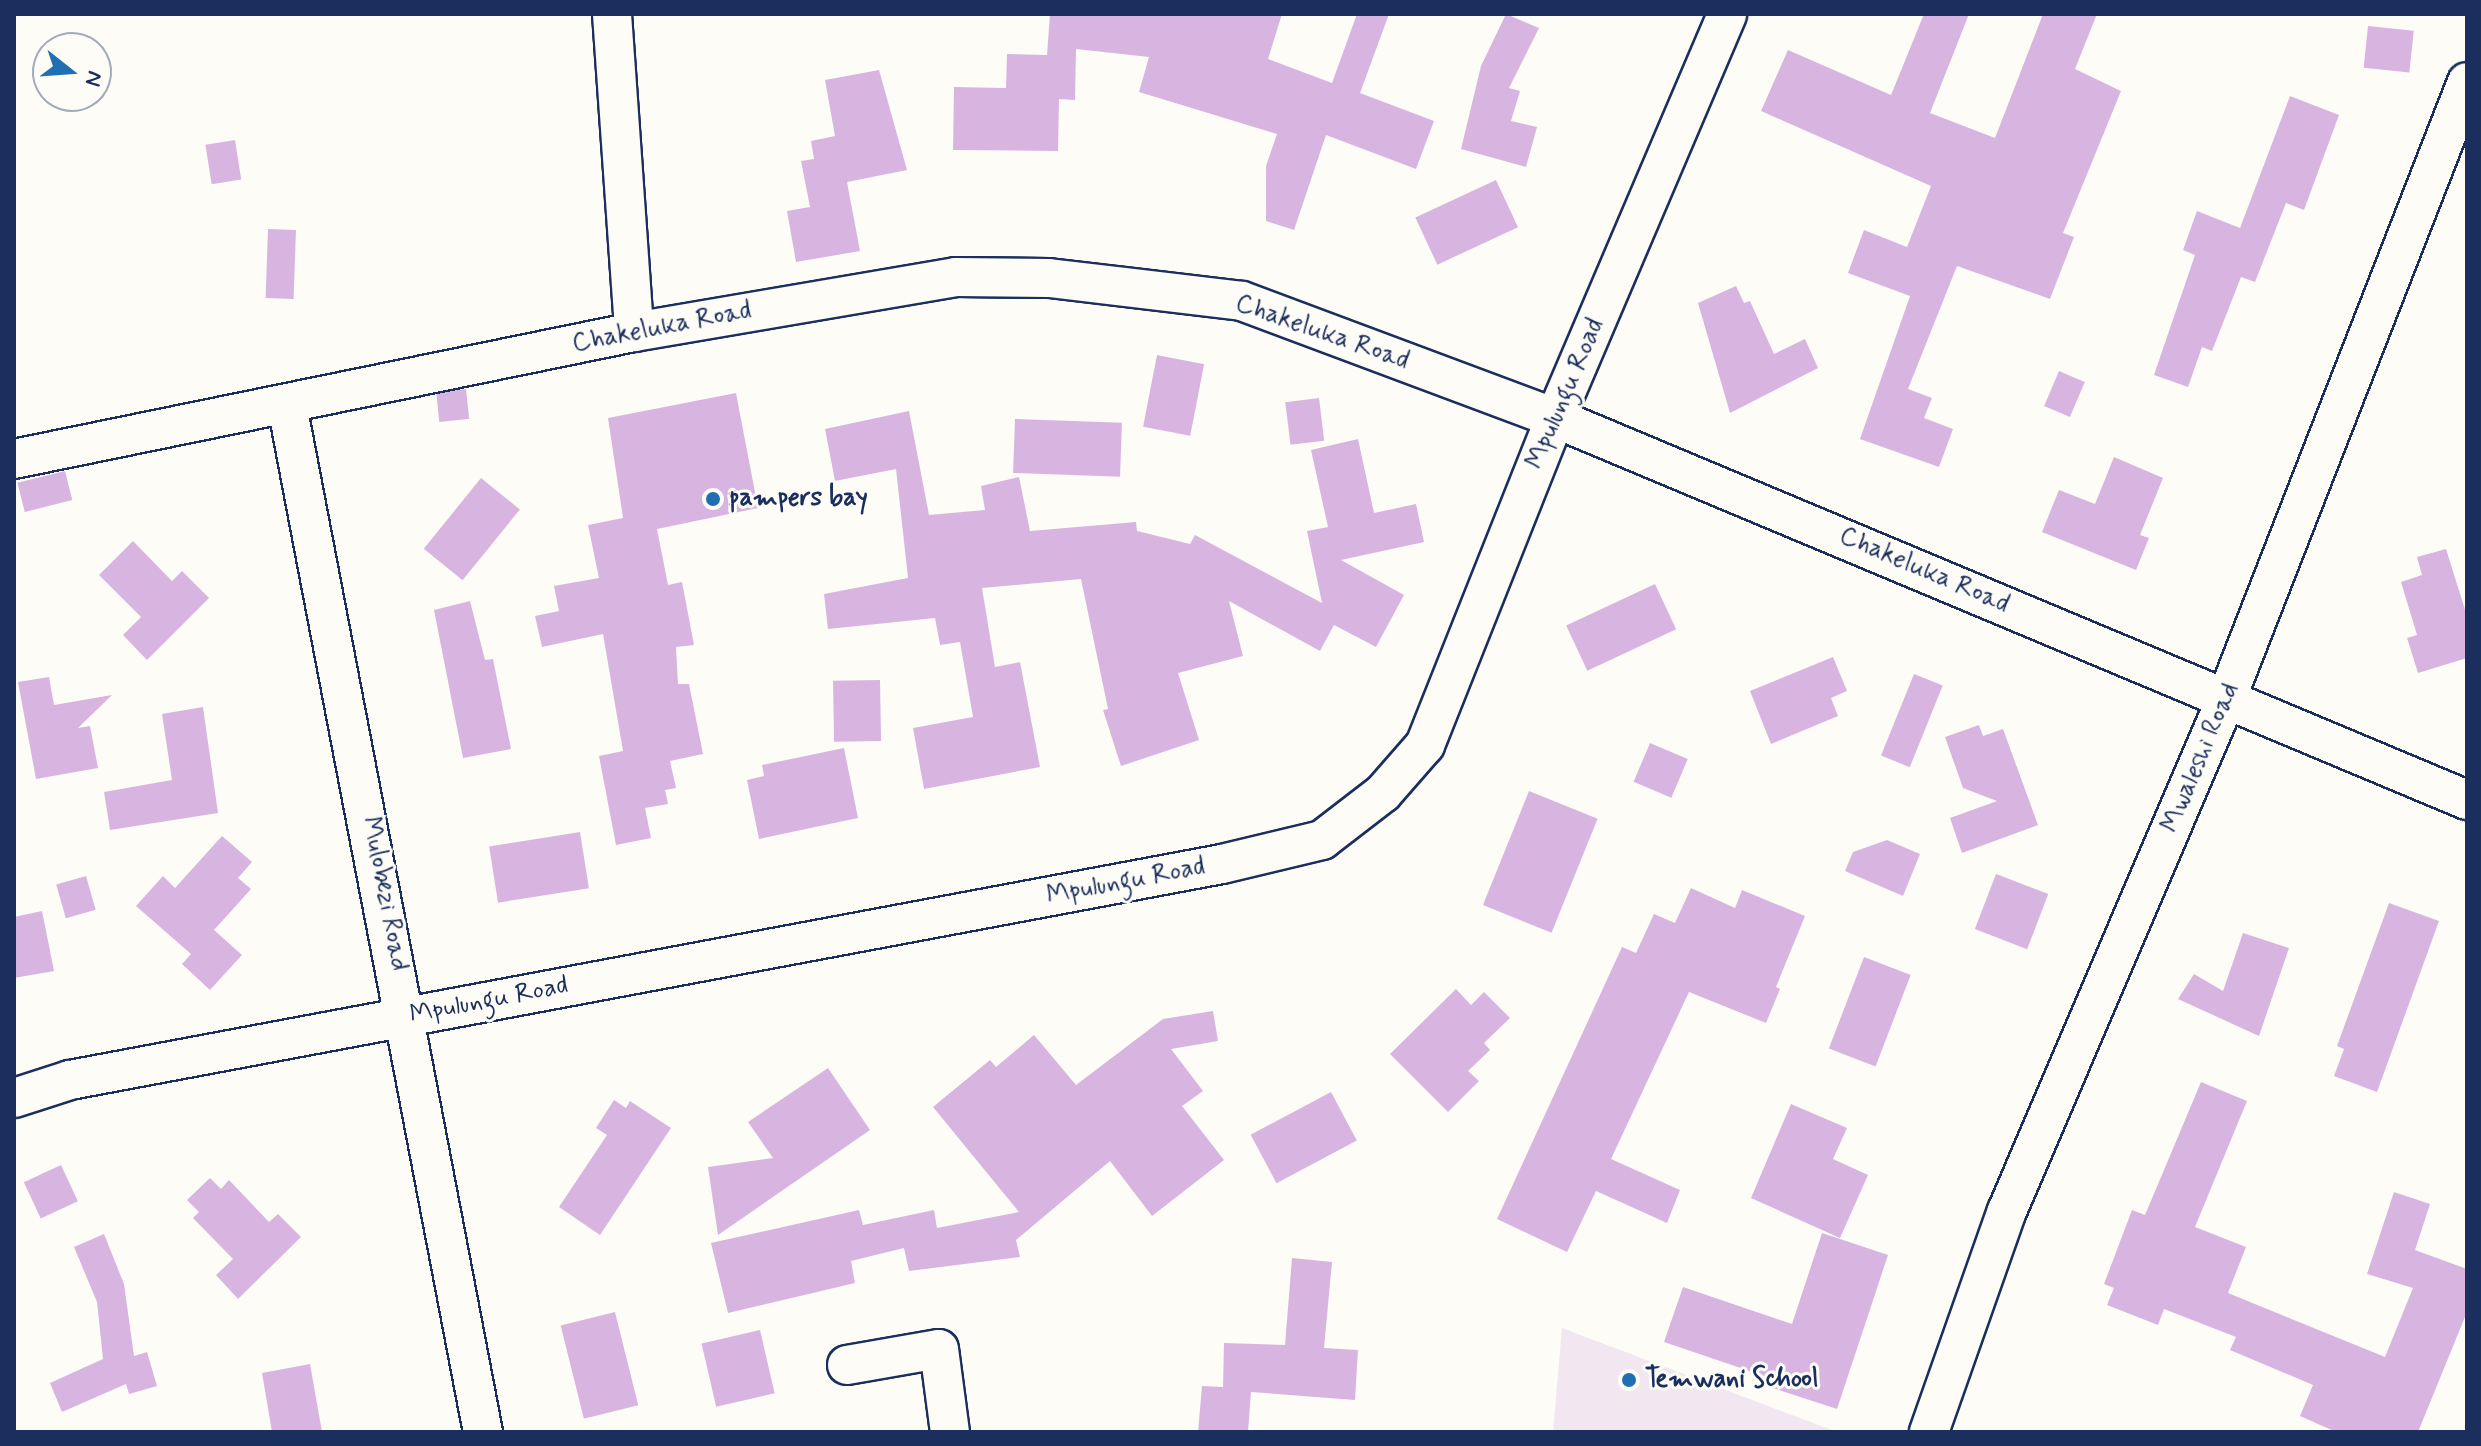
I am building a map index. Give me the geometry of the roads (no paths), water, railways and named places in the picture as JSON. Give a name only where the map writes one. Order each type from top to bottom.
[{"type":"street","points":[[612,14],[634,332]]},
{"type":"street","name":"Mpulungu Road","points":[[14,1098],[70,1080],[1222,864],[1322,840],[1383,793],[1425,745],[1555,418],[1727,14]]},
{"type":"street","name":"Mwaleshi Road","points":[[1929,1432],[2007,1211],[2227,697],[2467,82]]},
{"type":"street","name":"Chakeluka Road","points":[[14,459],[634,332],[956,277],[1049,278],[1242,301],[1555,418],[2467,800]]},
{"type":"street","name":"Mulobezi Road","points":[[287,405],[408,1016],[483,1432]]},
{"type":"street","points":[[847,1365],[939,1349],[950,1432]]},
{"type":"place","name":"pampers bay","points":[[713,499]]},
{"type":"place","name":"Temwani School","points":[[1629,1380]]}]
